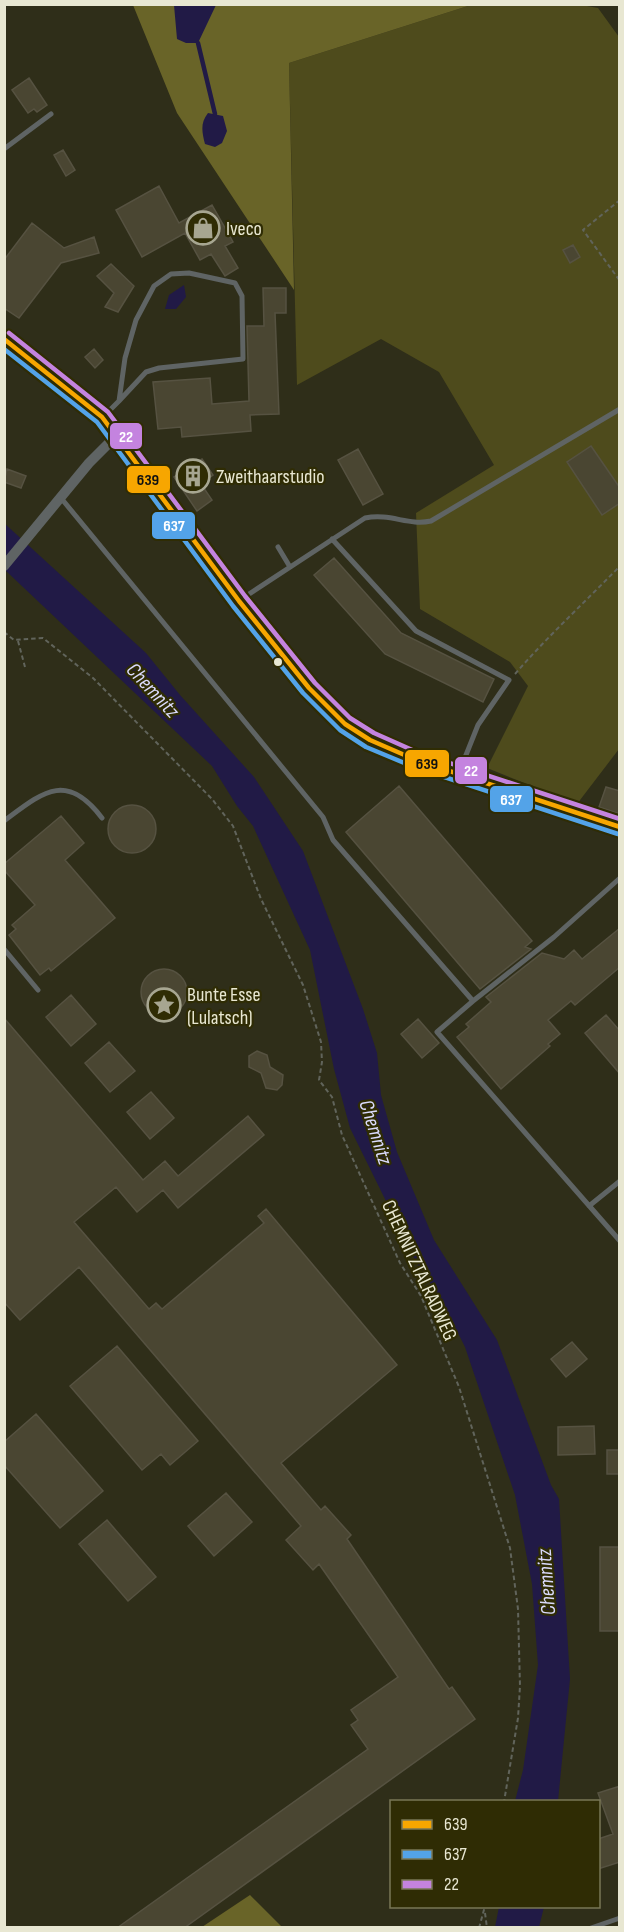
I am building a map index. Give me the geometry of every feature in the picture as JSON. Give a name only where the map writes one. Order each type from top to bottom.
[{"type":"main road","points":[[4,339],[102,417],[239,601],[309,688],[345,724],[386,748],[620,827]]},
{"type":"street","points":[[4,566],[34,532],[60,497],[117,435]]},
{"type":"lane","points":[[4,149],[51,114]]},
{"type":"lane","points":[[102,417],[119,401],[146,372],[159,368],[243,359],[242,296],[235,283],[189,273],[171,274],[154,286],[136,320],[125,358],[119,401]]},
{"type":"lane","points":[[239,601],[365,518],[381,515],[422,523],[431,521],[620,409]]},
{"type":"lane","points":[[60,497],[323,817],[333,840],[473,1001]]},
{"type":"lane","points":[[332,538],[416,631],[509,680],[478,724],[458,774]]},
{"type":"lane","points":[[278,547],[290,567]]},
{"type":"lane","points":[[4,821],[38,795],[52,791],[79,794],[102,818]]},
{"type":"lane","points":[[620,878],[554,937],[437,1032],[620,1241]]},
{"type":"lane","points":[[4,949],[38,990]]},
{"type":"lane","points":[[589,1206],[620,1181]]},
{"type":"lane","points":[[591,1928],[620,1917]]},
{"type":"path","points":[[620,200],[583,230],[620,281]]},
{"type":"path","points":[[509,680],[545,639],[587,601],[620,566]]},
{"type":"path","points":[[4,632],[18,641],[25,667]]},
{"type":"path","name":"CHEMNITZTALRADWEG","points":[[18,641],[39,637],[51,643],[93,678],[212,799],[238,835],[261,899],[296,967],[321,1042],[322,1062],[319,1080],[332,1097],[342,1135],[400,1263],[421,1296],[459,1387],[510,1548],[518,1609],[520,1686],[518,1718],[504,1800]]},
{"type":"path","points":[[479,1928],[484,1908]]},
{"type":"path","points":[[484,1908],[487,1928]]},
{"type":"shaded area","points":[[576,4],[598,8],[619,37],[619,749],[577,804],[487,768],[528,686],[510,662],[420,609],[416,513],[494,465],[439,372],[381,339],[297,385],[289,63],[471,5]]},
{"type":"shaded area","points":[[133,5],[471,5],[289,63],[294,290],[177,113]]},
{"type":"shaded area","points":[[250,1895],[282,1927],[202,1927]]},
{"type":"water","points":[[174,5],[216,5],[198,43],[186,43],[177,39]]},
{"type":"water","points":[[208,113],[223,116],[227,131],[222,143],[215,147],[205,144],[203,136],[202,128]]},
{"type":"water","points":[[184,285],[186,297],[176,309],[165,309],[169,295]]},
{"type":"water","name":"Chemnitz","points":[[4,523],[146,653],[180,695],[254,777],[303,851],[363,1009],[377,1053],[381,1095],[397,1152],[434,1240],[497,1340],[551,1485],[559,1499],[570,1679],[558,1800],[515,1800],[523,1770],[538,1665],[532,1584],[515,1495],[465,1347],[442,1301],[415,1260],[350,1128],[334,1069],[310,950],[253,826],[237,806],[212,766],[5,570]]},
{"type":"water","points":[[499,1908],[544,1908],[539,1927],[495,1927]]},
{"type":"building","points":[[29,78],[47,105],[37,112],[34,109],[28,113],[12,90]]},
{"type":"building","points":[[63,150],[75,170],[66,176],[54,155]]},
{"type":"building","points":[[159,186],[179,223],[212,205],[233,242],[225,246],[238,268],[225,276],[211,254],[200,260],[185,233],[142,257],[116,210]]},
{"type":"building","points":[[32,223],[64,248],[94,237],[99,253],[61,263],[19,318],[4,308],[4,260]]},
{"type":"building","points":[[573,245],[580,257],[570,263],[563,250]]},
{"type":"building","points":[[111,264],[134,286],[118,312],[105,307],[114,293],[97,276]]},
{"type":"building","points":[[263,288],[286,288],[286,313],[275,313],[279,414],[250,415],[251,431],[182,437],[181,427],[158,429],[153,382],[210,378],[212,404],[249,401],[247,326],[264,326]]},
{"type":"building","points":[[94,349],[103,360],[95,368],[85,357]]},
{"type":"building","points":[[591,446],[620,488],[620,503],[602,515],[567,462]]},
{"type":"building","points":[[358,449],[383,494],[363,505],[338,460]]},
{"type":"building","name":"Zweithaarstudio","points":[[202,459],[213,475],[201,484],[212,500],[197,511],[174,477]]},
{"type":"building","points":[[7,469],[26,476],[21,488],[4,482]]},
{"type":"building","points":[[334,558],[401,633],[494,679],[483,702],[385,654],[314,575]]},
{"type":"building","points":[[399,786],[532,941],[525,947],[531,949],[480,989],[346,832]]},
{"type":"building","points":[[606,787],[620,791],[620,814],[599,807]]},
{"type":"building","points":[[127,805],[137,805],[149,812],[156,824],[156,834],[149,846],[137,853],[127,853],[112,842],[108,834],[108,824],[119,809]]},
{"type":"building","points":[[61,816],[84,843],[65,860],[115,918],[51,971],[49,968],[40,975],[9,935],[16,929],[12,925],[35,905],[4,870],[4,864]]},
{"type":"building","points":[[620,928],[620,967],[575,1005],[571,1001],[548,1020],[560,1034],[548,1044],[550,1046],[501,1089],[457,1037],[469,1027],[466,1024],[491,1002],[486,997],[542,953],[564,959],[574,950],[582,959]]},
{"type":"building","points":[[164,969],[180,976],[187,992],[180,1008],[164,1015],[148,1008],[141,992],[148,976]]},
{"type":"building","points":[[71,995],[96,1024],[71,1046],[46,1017]]},
{"type":"building","points":[[606,1015],[620,1031],[620,1074],[585,1033]]},
{"type":"building","points":[[4,1018],[143,1180],[165,1161],[178,1176],[248,1116],[264,1135],[178,1208],[163,1190],[137,1212],[116,1187],[74,1222],[149,1309],[156,1303],[162,1309],[264,1223],[258,1216],[266,1209],[397,1365],[281,1463],[321,1510],[325,1506],[351,1535],[347,1539],[449,1689],[452,1687],[475,1719],[184,1928],[117,1928],[368,1749],[351,1725],[358,1720],[351,1710],[398,1677],[319,1564],[313,1570],[286,1540],[301,1526],[79,1267],[20,1320],[4,1302]]},
{"type":"building","points":[[418,1019],[439,1043],[422,1058],[401,1034]]},
{"type":"building","points":[[109,1042],[135,1071],[110,1092],[85,1063]]},
{"type":"building","points":[[257,1051],[267,1055],[270,1067],[283,1075],[282,1085],[277,1090],[266,1088],[261,1073],[249,1067],[249,1056]]},
{"type":"building","points":[[151,1092],[174,1118],[150,1139],[127,1112]]},
{"type":"building","points":[[572,1342],[587,1359],[566,1377],[551,1359]]},
{"type":"building","points":[[117,1346],[198,1441],[170,1465],[161,1454],[142,1470],[70,1386]]},
{"type":"building","points":[[36,1414],[103,1491],[60,1528],[4,1465],[4,1442]]},
{"type":"building","points":[[594,1426],[595,1454],[558,1455],[558,1427]]},
{"type":"building","points":[[607,1450],[620,1450],[620,1474],[607,1474]]},
{"type":"building","points":[[226,1493],[252,1522],[214,1556],[188,1526]]},
{"type":"building","points":[[107,1520],[156,1577],[128,1601],[79,1544]]},
{"type":"building","points":[[600,1547],[620,1547],[620,1631],[600,1631]]},
{"type":"building","points":[[620,1786],[620,1862],[600,1868],[600,1838],[613,1834],[598,1793]]},
{"type":"waterway","points":[[198,43],[215,114]]},
{"type":"transit line","name":"22","points":[[9,333],[108,412],[245,596],[315,683],[350,718],[374,733],[419,753],[620,819]]},
{"type":"transit line","name":"639","points":[[4,339],[102,417],[239,601],[309,688],[345,724],[370,740],[416,760],[620,827]]},
{"type":"transit line","name":"637","points":[[4,349],[97,422],[233,606],[303,693],[340,730],[366,747],[414,767],[618,834]]},
{"type":"place","name":"Iveco","points":[[203,228]]},
{"type":"place","name":"Zweithaarstudio","points":[[193,476]]},
{"type":"place","name":"Bunte Esse (Lulatsch)","points":[[164,1005]]}]
